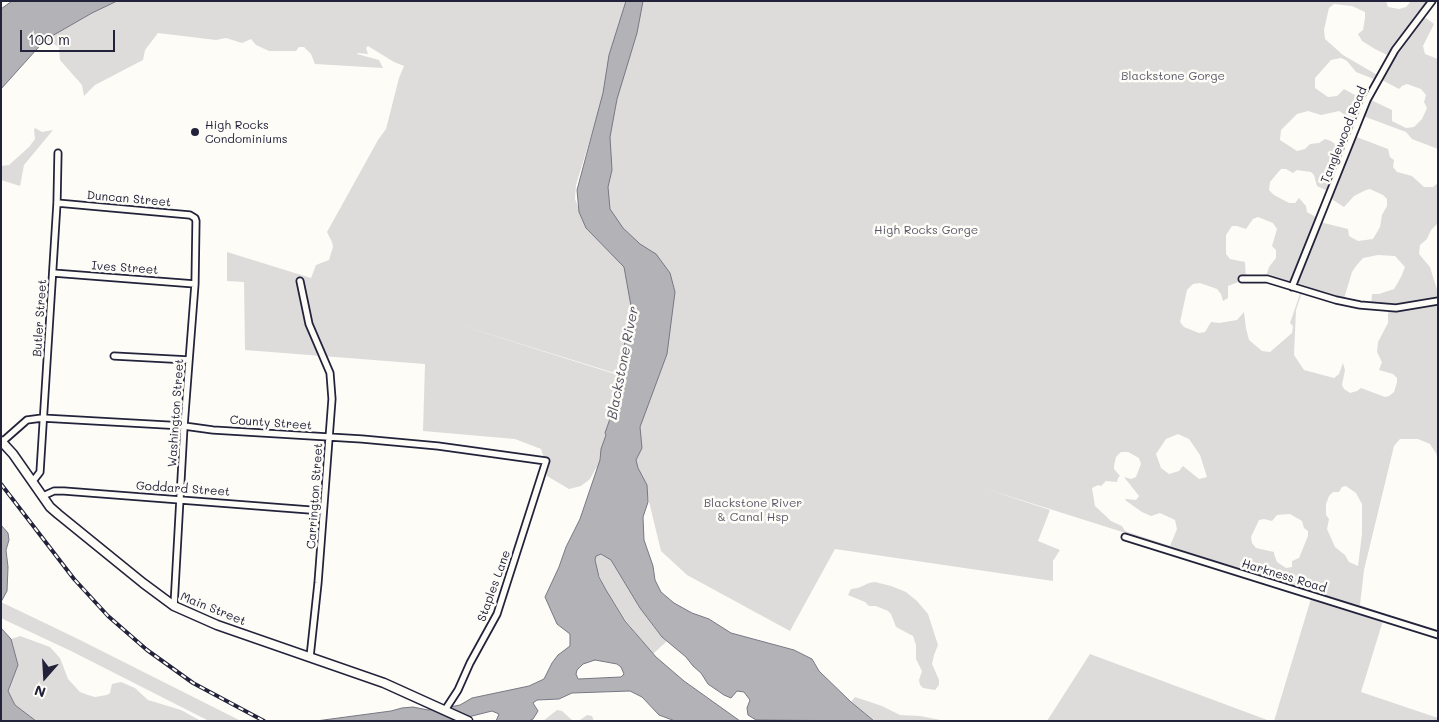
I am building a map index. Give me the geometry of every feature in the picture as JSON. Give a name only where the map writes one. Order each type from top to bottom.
[{"type":"main road","name":"Main Street","points":[[2,441],[14,454],[42,496],[58,514],[82,536],[174,606],[216,625],[384,683],[433,705],[447,708],[468,721]]},
{"type":"street","name":"Tanglewood Road","points":[[1292,287],[1367,100],[1395,50],[1432,1]]},
{"type":"street","name":"Butler Street","points":[[33,481],[40,472],[57,203],[58,152]]},
{"type":"street","name":"Duncan Street","points":[[57,203],[190,215],[196,221]]},
{"type":"street","name":"Washington Street","points":[[174,606],[184,426],[195,284],[196,221]]},
{"type":"street","name":"Ives Street","points":[[53,273],[195,284]]},
{"type":"street","points":[[1242,279],[1267,279],[1336,300],[1379,307],[1403,308],[1438,301]]},
{"type":"street","name":"Carrington Street","points":[[300,281],[309,324],[330,373],[332,398],[318,583],[310,657]]},
{"type":"street","points":[[114,356],[189,360]]},
{"type":"street","name":"County Street","points":[[2,441],[27,420],[44,418],[184,426],[213,430],[438,446],[546,461]]},
{"type":"street","name":"Staples Lane","points":[[447,708],[497,614],[546,461]]},
{"type":"street","name":"Goddard Street","points":[[42,496],[54,491],[64,491],[323,511]]},
{"type":"street","name":"Harkness Road","points":[[1125,538],[1438,634]]},
{"type":"green space","points":[[102,1],[629,1],[576,185],[575,199],[587,228],[635,271],[629,342],[621,375],[450,322],[631,379],[612,460],[596,468],[590,479],[581,486],[569,489],[547,476],[547,468],[541,449],[515,439],[423,431],[425,364],[245,350],[244,282],[227,281],[227,252],[311,278],[316,265],[329,260],[333,247],[327,232],[386,129],[399,78],[404,66],[368,46],[366,48],[368,54],[357,54],[379,60],[383,68],[315,64],[311,54],[304,47],[299,47],[296,51],[269,51],[256,45],[251,39],[242,43],[226,38],[216,40],[158,33],[145,50],[143,60],[95,85],[84,96],[82,85],[60,60],[59,47],[49,41],[32,42]]},
{"type":"green space","points":[[643,1],[1386,1],[1388,7],[1399,9],[1406,7],[1411,1],[1432,1],[1422,15],[1434,24],[1423,46],[1425,54],[1438,59],[1438,149],[1412,139],[1406,132],[1363,116],[1358,123],[1339,111],[1321,115],[1308,111],[1297,114],[1281,130],[1280,140],[1297,151],[1325,139],[1331,141],[1347,153],[1354,136],[1388,149],[1390,157],[1394,160],[1393,167],[1397,172],[1412,176],[1424,187],[1433,187],[1438,183],[1438,223],[1431,230],[1427,239],[1420,245],[1419,254],[1430,267],[1438,293],[1438,460],[1430,444],[1418,439],[1400,439],[1394,446],[1364,570],[1360,605],[1385,614],[1361,692],[1438,718],[1438,721],[1274,721],[1313,592],[983,488],[1050,510],[1038,541],[1060,550],[1053,561],[1053,581],[835,549],[790,631],[687,575],[661,551],[643,477],[627,452],[664,336],[606,225],[600,150]],"holes":[[[1334,4],[1352,6],[1365,12],[1363,30],[1358,34],[1362,41],[1391,57],[1379,76],[1343,55],[1325,39],[1324,30],[1329,8]],[[1341,58],[1347,61],[1356,72],[1376,80],[1380,79],[1399,89],[1407,84],[1421,89],[1426,95],[1424,102],[1427,108],[1422,119],[1414,127],[1406,128],[1392,121],[1392,110],[1344,89],[1337,96],[1328,97],[1315,88],[1315,78],[1331,60]],[[1281,169],[1286,169],[1293,173],[1297,170],[1311,172],[1314,175],[1317,186],[1330,192],[1330,198],[1344,207],[1354,196],[1370,189],[1383,195],[1387,199],[1387,206],[1382,215],[1380,227],[1373,239],[1358,241],[1349,236],[1348,229],[1320,222],[1319,219],[1307,212],[1306,206],[1299,198],[1295,203],[1289,203],[1269,190],[1270,182]],[[1258,217],[1273,223],[1277,229],[1272,246],[1276,250],[1276,258],[1269,267],[1265,280],[1301,291],[1290,323],[1293,326],[1292,333],[1270,352],[1262,351],[1249,340],[1244,312],[1237,320],[1219,323],[1211,322],[1205,332],[1199,333],[1184,327],[1180,322],[1187,290],[1193,284],[1200,283],[1217,289],[1223,301],[1228,298],[1228,286],[1246,279],[1245,262],[1230,259],[1226,254],[1226,235],[1232,226],[1246,229],[1253,219]],[[1378,255],[1395,256],[1405,267],[1394,289],[1379,294],[1372,294],[1371,306],[1388,309],[1388,323],[1378,342],[1377,352],[1382,362],[1379,370],[1393,374],[1397,378],[1394,392],[1385,397],[1361,388],[1350,393],[1344,389],[1342,385],[1345,370],[1343,363],[1339,374],[1334,378],[1304,370],[1294,355],[1296,310],[1302,292],[1343,302],[1352,272],[1363,258]],[[1178,434],[1189,439],[1200,455],[1207,477],[1199,479],[1183,466],[1179,471],[1169,474],[1161,468],[1156,454],[1166,439]],[[1121,452],[1128,452],[1139,458],[1141,464],[1136,477],[1131,479],[1124,477],[1139,496],[1136,500],[1125,500],[1151,516],[1160,513],[1175,520],[1177,529],[1170,546],[1125,531],[1122,526],[1111,521],[1095,506],[1092,488],[1098,485],[1101,486],[1106,481],[1117,482],[1120,476],[1114,469],[1116,457]],[[1346,486],[1356,493],[1362,504],[1362,534],[1358,566],[1349,562],[1345,555],[1335,547],[1327,529],[1329,519],[1326,515],[1326,504],[1333,492],[1339,492],[1342,487]],[[1290,514],[1302,521],[1304,528],[1308,531],[1308,536],[1299,558],[1292,561],[1292,567],[1286,568],[1277,562],[1274,552],[1256,548],[1252,543],[1251,537],[1259,520],[1272,521],[1277,515]]]},
{"type":"green space","points":[[35,128],[42,132],[53,130],[24,165],[20,186],[1,180],[1,166],[9,165],[29,147],[35,139]]},
{"type":"green space","points":[[599,554],[611,560],[640,608],[667,641],[653,654],[626,621],[606,590],[596,568],[595,560]]},
{"type":"green space","points":[[875,582],[906,592],[928,614],[938,645],[932,664],[939,680],[939,685],[935,690],[923,688],[920,685],[919,680],[922,671],[916,659],[916,645],[913,636],[896,627],[888,611],[876,606],[869,606],[865,602],[848,595],[851,589]]},
{"type":"green space","points":[[1,602],[241,721],[209,721],[71,651],[7,621],[1,618]]},
{"type":"green space","points":[[20,636],[50,647],[60,658],[68,679],[80,692],[95,697],[107,695],[110,693],[112,684],[121,682],[135,688],[148,700],[181,710],[201,721],[36,721],[15,705],[8,691],[18,665],[11,639]]},
{"type":"green space","points":[[1090,654],[1270,721],[1047,721]]},
{"type":"green space","points":[[855,697],[882,706],[900,715],[920,716],[946,721],[874,721],[851,702]]},
{"type":"green space","points":[[557,710],[562,711],[572,720],[580,720],[587,715],[592,716],[594,721],[543,721]]},
{"type":"water","points":[[12,1],[117,1],[45,40],[1,89],[1,9]]},
{"type":"water","name":"Blackstone River","points":[[626,1],[643,1],[637,33],[617,99],[610,137],[612,170],[608,187],[610,209],[623,228],[640,244],[656,254],[670,273],[675,292],[667,354],[640,427],[642,448],[636,460],[647,485],[648,502],[643,517],[644,540],[653,566],[655,580],[661,592],[674,603],[692,613],[709,619],[731,633],[794,650],[812,659],[819,671],[874,721],[756,720],[748,715],[747,708],[750,700],[744,692],[737,691],[731,698],[724,695],[708,684],[701,673],[686,657],[662,637],[640,608],[611,560],[601,554],[596,556],[595,560],[599,577],[625,621],[656,657],[684,681],[740,721],[675,721],[659,715],[642,697],[630,691],[572,693],[559,699],[537,700],[533,703],[538,711],[533,719],[529,721],[496,721],[499,714],[492,711],[452,721],[316,721],[402,708],[413,707],[428,710],[450,707],[460,705],[472,698],[529,686],[544,679],[558,655],[570,646],[570,634],[557,624],[545,597],[580,519],[600,460],[601,449],[613,410],[615,392],[624,359],[623,353],[631,306],[624,267],[586,228],[579,212],[577,190],[603,93],[609,55]],"holes":[[[595,660],[617,664],[621,667],[624,674],[621,677],[578,679],[576,674],[583,664]]]},
{"type":"water","points":[[1,525],[8,533],[9,540],[6,550],[8,567],[7,591],[1,602]]},
{"type":"water","points":[[1,628],[11,639],[18,665],[8,691],[15,705],[36,721],[1,721]]},
{"type":"railway","points":[[1,484],[74,579],[108,616],[147,650],[193,683],[264,721]]},
{"type":"place","name":"High Rocks Condominiums","points":[[195,132]]},
{"type":"park label","name":"Blackstone Gorge","points":[[1173,76]]},
{"type":"park label","name":"High Rocks Gorge","points":[[926,230]]},
{"type":"park label","name":"Blackstone River & Canal Hsp","points":[[753,510]]}]
